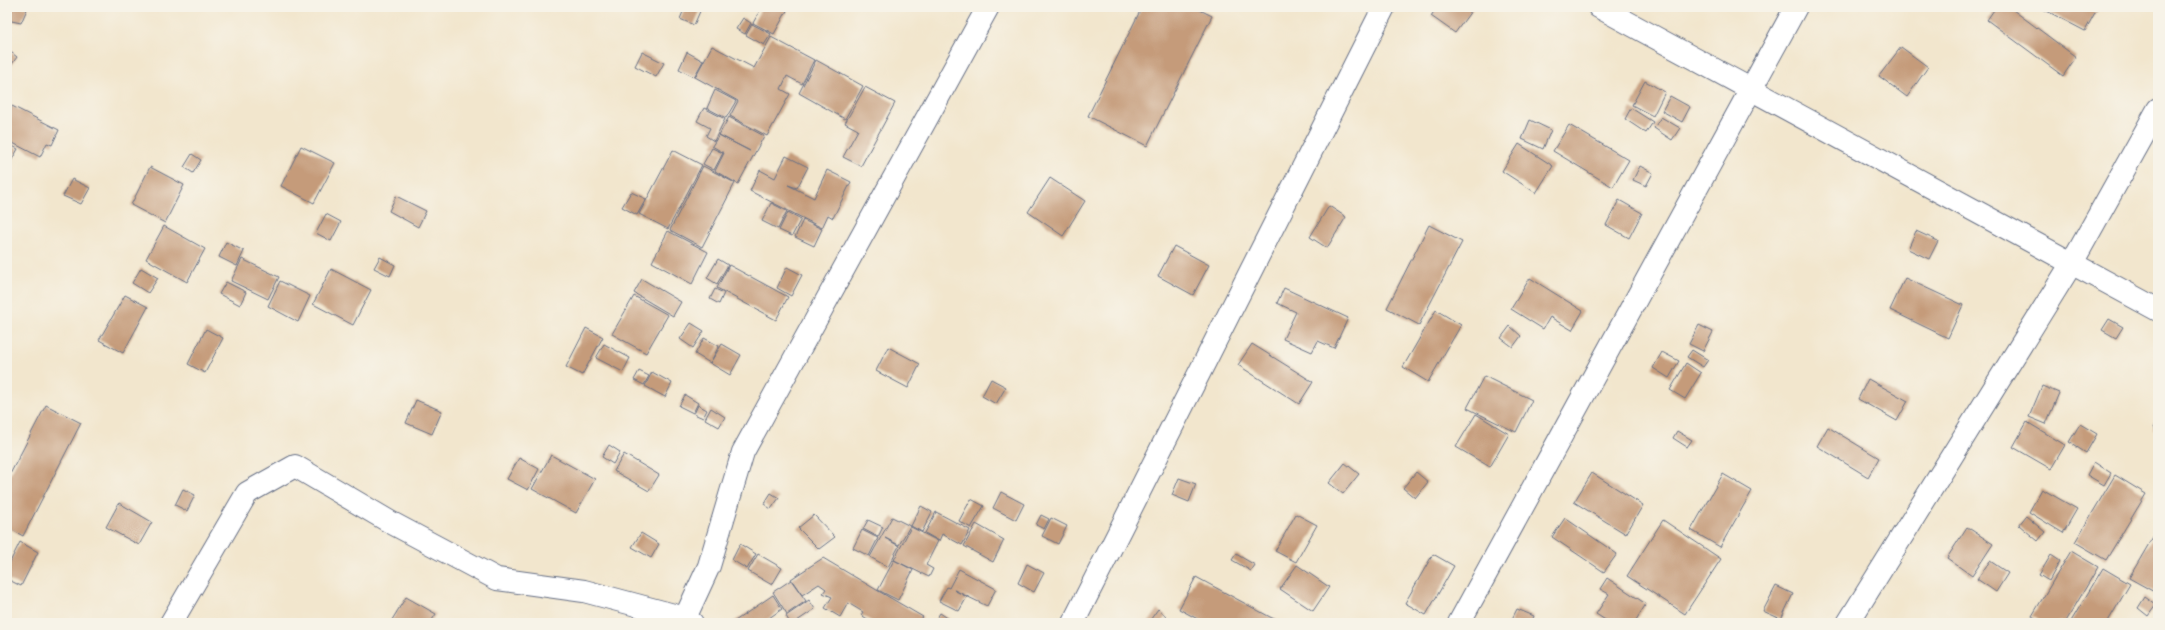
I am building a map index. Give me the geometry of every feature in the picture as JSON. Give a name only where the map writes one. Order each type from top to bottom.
[{"type":"street","points":[[171,623],[246,493],[295,466],[390,522],[498,579],[584,591],[689,621],[709,566],[743,452],[988,7]]},
{"type":"street","points":[[1073,623],[1384,7]]},
{"type":"street","points":[[1599,7],[1751,91],[2158,310]]},
{"type":"street","points":[[1459,623],[1796,7]]},
{"type":"street","points":[[1848,623],[2072,263],[2158,109]]},
{"type":"building","points":[[7,7],[28,7],[21,23],[7,20]]},
{"type":"building","points":[[685,7],[701,9],[694,25],[680,19]]},
{"type":"building","points":[[762,7],[789,7],[774,34],[753,23]]},
{"type":"building","points":[[1142,7],[1194,7],[1212,16],[1147,146],[1088,116]]},
{"type":"building","points":[[1437,7],[1474,7],[1455,33],[1431,16]]},
{"type":"building","points":[[1996,7],[2009,7],[2076,57],[2063,76],[1987,20]]},
{"type":"building","points":[[2044,7],[2098,7],[2085,31],[2043,9]]},
{"type":"building","points":[[743,18],[751,23],[745,34],[736,29]]},
{"type":"building","points":[[752,24],[771,34],[764,45],[746,35]]},
{"type":"building","points":[[771,37],[814,60],[802,84],[787,76],[781,89],[790,94],[767,136],[730,116],[738,101],[695,77],[712,46],[754,68]]},
{"type":"building","points":[[1901,47],[1928,67],[1907,97],[1879,76]]},
{"type":"building","points":[[7,49],[17,57],[7,71]]},
{"type":"building","points":[[642,52],[664,63],[656,77],[635,66]]},
{"type":"building","points":[[687,52],[703,61],[694,77],[679,69]]},
{"type":"building","points":[[816,60],[863,86],[845,119],[799,93]]},
{"type":"building","points":[[1645,81],[1665,92],[1653,116],[1632,105]]},
{"type":"building","points":[[865,87],[895,103],[861,166],[843,157],[858,130],[845,123]]},
{"type":"building","points":[[715,90],[736,101],[726,118],[707,108]]},
{"type":"building","points":[[1670,96],[1690,107],[1682,122],[1662,111]]},
{"type":"building","points":[[12,106],[59,130],[52,145],[47,143],[40,157],[7,140],[7,116]]},
{"type":"building","points":[[704,108],[725,119],[714,141],[706,136],[710,128],[697,121]]},
{"type":"building","points":[[1631,108],[1653,122],[1646,133],[1625,119]]},
{"type":"building","points":[[729,117],[764,136],[738,184],[715,171],[724,153],[712,146]]},
{"type":"building","points":[[1661,117],[1680,128],[1672,140],[1654,128]]},
{"type":"building","points":[[1530,120],[1551,130],[1543,149],[1522,139]]},
{"type":"building","points":[[1569,125],[1629,160],[1613,187],[1553,151]]},
{"type":"building","points":[[7,143],[18,149],[7,168]]},
{"type":"building","points":[[1519,144],[1553,166],[1536,193],[1502,171]]},
{"type":"building","points":[[301,146],[335,163],[314,203],[281,186]]},
{"type":"building","points":[[712,148],[723,153],[714,170],[703,164]]},
{"type":"building","points":[[673,150],[702,165],[668,229],[639,214]]},
{"type":"building","points":[[192,154],[201,160],[193,173],[184,167]]},
{"type":"building","points":[[786,156],[808,167],[797,188],[788,185],[814,198],[827,170],[851,182],[833,218],[828,215],[822,228],[750,191],[760,170],[775,178]]},
{"type":"building","points":[[703,166],[735,183],[702,247],[670,230]]},
{"type":"building","points":[[1640,166],[1653,173],[1646,186],[1633,180]]},
{"type":"building","points":[[150,167],[184,185],[165,223],[131,205]]},
{"type":"building","points":[[1050,178],[1085,201],[1063,236],[1028,212]]},
{"type":"building","points":[[72,179],[90,188],[81,204],[63,196]]},
{"type":"building","points":[[631,192],[646,199],[637,215],[622,207]]},
{"type":"building","points":[[396,196],[426,211],[418,227],[389,211]]},
{"type":"building","points":[[1619,200],[1642,213],[1629,238],[1606,225]]},
{"type":"building","points":[[771,203],[787,211],[778,229],[762,221]]},
{"type":"building","points":[[1329,206],[1346,217],[1327,248],[1310,237]]},
{"type":"building","points":[[788,212],[801,219],[792,236],[779,230]]},
{"type":"building","points":[[326,214],[341,222],[331,241],[316,233]]},
{"type":"building","points":[[803,220],[822,229],[814,246],[795,237]]},
{"type":"building","points":[[1429,225],[1462,242],[1419,325],[1387,308]]},
{"type":"building","points":[[164,226],[205,249],[187,282],[146,259]]},
{"type":"building","points":[[668,231],[708,252],[692,284],[652,262]]},
{"type":"building","points":[[1916,231],[1938,241],[1929,259],[1908,249]]},
{"type":"building","points":[[226,242],[244,251],[237,266],[219,257]]},
{"type":"building","points":[[1174,246],[1209,265],[1193,295],[1158,276]]},
{"type":"building","points":[[380,257],[395,265],[390,276],[374,268]]},
{"type":"building","points":[[242,259],[279,277],[268,299],[231,281]]},
{"type":"building","points":[[718,259],[728,265],[717,284],[707,278]]},
{"type":"building","points":[[729,265],[788,297],[776,320],[717,288]]},
{"type":"building","points":[[787,267],[802,275],[791,296],[777,288]]},
{"type":"building","points":[[141,268],[158,278],[148,293],[132,283]]},
{"type":"building","points":[[331,269],[371,290],[353,325],[313,304]]},
{"type":"building","points":[[1530,278],[1583,311],[1572,330],[1550,317],[1543,329],[1511,309]]},
{"type":"building","points":[[1905,278],[1963,305],[1948,338],[1890,310]]},
{"type":"building","points":[[642,279],[681,302],[673,316],[634,293]]},
{"type":"building","points":[[280,281],[310,296],[298,322],[268,306]]},
{"type":"building","points":[[226,282],[246,292],[240,305],[219,294]]},
{"type":"building","points":[[1284,288],[1348,318],[1334,348],[1318,341],[1312,352],[1283,339],[1296,312],[1277,303]]},
{"type":"building","points":[[715,289],[724,293],[719,304],[710,299]]},
{"type":"building","points":[[125,295],[148,307],[123,353],[99,340]]},
{"type":"building","points":[[634,296],[668,315],[646,353],[612,334]]},
{"type":"building","points":[[1436,310],[1461,325],[1428,382],[1403,367]]},
{"type":"building","points":[[2109,319],[2123,327],[2116,338],[2102,330]]},
{"type":"building","points":[[691,323],[704,331],[693,348],[680,339]]},
{"type":"building","points":[[1699,325],[1713,332],[1703,351],[1689,344]]},
{"type":"building","points":[[1510,326],[1521,336],[1513,347],[1501,338]]},
{"type":"building","points":[[586,328],[603,337],[582,375],[566,367]]},
{"type":"building","points":[[206,329],[223,338],[205,373],[188,364]]},
{"type":"building","points":[[704,338],[719,346],[710,363],[695,354]]},
{"type":"building","points":[[604,344],[630,358],[623,372],[596,358]]},
{"type":"building","points":[[722,344],[741,355],[730,375],[710,363]]},
{"type":"building","points":[[1252,344],[1313,382],[1299,404],[1238,365]]},
{"type":"building","points":[[888,347],[920,364],[908,388],[876,371]]},
{"type":"building","points":[[1692,350],[1708,360],[1703,367],[1687,357]]},
{"type":"building","points":[[1662,352],[1679,361],[1669,378],[1653,368]]},
{"type":"building","points":[[1686,363],[1701,373],[1685,399],[1670,390]]},
{"type":"building","points":[[639,371],[649,376],[644,385],[634,380]]},
{"type":"building","points":[[652,372],[672,383],[665,397],[645,386]]},
{"type":"building","points":[[1484,376],[1532,400],[1516,432],[1467,408]]},
{"type":"building","points":[[991,379],[1006,387],[996,404],[982,396]]},
{"type":"building","points":[[1868,379],[1908,401],[1897,421],[1858,399]]},
{"type":"building","points":[[2042,386],[2059,393],[2046,424],[2029,417]]},
{"type":"building","points":[[685,395],[698,403],[693,413],[679,406]]},
{"type":"building","points":[[416,400],[442,411],[432,434],[406,423]]},
{"type":"building","points":[[46,405],[81,423],[23,536],[7,527],[7,480]]},
{"type":"building","points":[[698,405],[707,410],[703,418],[694,414]]},
{"type":"building","points":[[711,408],[725,417],[719,427],[705,419]]},
{"type":"building","points":[[1476,414],[1509,434],[1490,467],[1456,447]]},
{"type":"building","points":[[2158,419],[2158,431],[2153,428]]},
{"type":"building","points":[[2027,422],[2065,445],[2051,469],[2013,447]]},
{"type":"building","points":[[2080,424],[2097,434],[2086,453],[2069,442]]},
{"type":"building","points":[[1828,427],[1879,458],[1868,477],[1817,446]]},
{"type":"building","points":[[1677,431],[1692,440],[1687,447],[1673,438]]},
{"type":"building","points":[[609,445],[620,452],[613,464],[602,457]]},
{"type":"building","points":[[624,454],[659,475],[649,491],[614,471]]},
{"type":"building","points":[[551,455],[595,479],[576,513],[532,489]]},
{"type":"building","points":[[519,458],[539,469],[528,490],[507,479]]},
{"type":"building","points":[[2094,462],[2111,473],[2104,485],[2087,475]]},
{"type":"building","points":[[1345,463],[1359,474],[1343,494],[1329,483]]},
{"type":"building","points":[[1416,472],[1428,482],[1415,498],[1403,488]]},
{"type":"building","points":[[1592,473],[1643,505],[1626,534],[1574,502]]},
{"type":"building","points":[[1723,474],[1752,491],[1720,547],[1691,530]]},
{"type":"building","points":[[2115,475],[2146,494],[2106,560],[2075,542]]},
{"type":"building","points":[[1179,478],[1196,484],[1189,502],[1172,495]]},
{"type":"building","points":[[183,489],[195,495],[187,511],[175,505]]},
{"type":"building","points":[[2042,489],[2077,509],[2063,533],[2029,512]]},
{"type":"building","points":[[1001,492],[1024,504],[1016,520],[993,508]]},
{"type":"building","points":[[771,493],[779,498],[771,509],[764,504]]},
{"type":"building","points":[[971,499],[984,506],[971,528],[959,521]]},
{"type":"building","points":[[119,503],[152,522],[139,545],[106,527]]},
{"type":"building","points":[[921,506],[932,512],[922,532],[911,526]]},
{"type":"building","points":[[936,512],[970,530],[962,545],[942,534],[939,541],[925,533]]},
{"type":"building","points":[[1296,514],[1317,525],[1296,562],[1275,551]]},
{"type":"building","points":[[814,515],[835,537],[819,549],[798,528]]},
{"type":"building","points":[[1041,515],[1049,519],[1044,529],[1036,525]]},
{"type":"building","points":[[2026,516],[2045,532],[2038,541],[2019,525]]},
{"type":"building","points":[[892,517],[910,526],[899,545],[885,538],[899,546],[888,567],[870,557]]},
{"type":"building","points":[[1051,518],[1067,526],[1058,544],[1042,536]]},
{"type":"building","points":[[1565,518],[1617,554],[1604,572],[1552,537]]},
{"type":"building","points":[[868,520],[883,527],[878,537],[863,529]]},
{"type":"building","points":[[1663,520],[1721,559],[1685,614],[1627,576]]},
{"type":"building","points":[[976,524],[1004,540],[993,562],[964,546]]},
{"type":"building","points":[[911,527],[938,541],[926,565],[933,569],[929,577],[894,560]]},
{"type":"building","points":[[1967,527],[1993,544],[1972,576],[1947,558]]},
{"type":"building","points":[[862,530],[878,538],[869,556],[853,548]]},
{"type":"building","points":[[2157,530],[2158,531],[2158,594],[2129,578]]},
{"type":"building","points":[[641,533],[659,544],[651,558],[632,547]]},
{"type":"building","points":[[20,542],[38,552],[21,586],[7,579],[7,568]]},
{"type":"building","points":[[740,544],[756,554],[747,569],[732,560]]},
{"type":"building","points":[[2071,551],[2098,567],[2065,623],[2043,623],[2032,616]]},
{"type":"building","points":[[758,554],[782,568],[772,585],[748,571]]},
{"type":"building","points":[[1236,554],[1255,565],[1251,571],[1232,560]]},
{"type":"building","points":[[1433,554],[1454,566],[1426,615],[1405,603]]},
{"type":"building","points":[[2051,555],[2060,561],[2049,581],[2039,575]]},
{"type":"building","points":[[823,558],[923,617],[916,623],[874,623],[861,615],[863,612],[848,603],[840,617],[825,608],[832,597],[823,593],[826,589],[819,584],[802,595],[791,579]]},
{"type":"building","points":[[894,560],[913,570],[898,600],[878,590]]},
{"type":"building","points":[[1990,561],[2008,573],[1996,592],[1977,579]]},
{"type":"building","points":[[1027,564],[1044,573],[1034,592],[1018,583]]},
{"type":"building","points":[[1297,565],[1329,587],[1313,611],[1280,589]]},
{"type":"building","points":[[2103,568],[2130,584],[2107,623],[2070,623]]},
{"type":"building","points":[[959,569],[996,589],[987,606],[954,590],[967,597],[959,611],[939,601],[947,587],[949,588]]},
{"type":"building","points":[[1196,577],[1283,623],[1205,623],[1179,609]]},
{"type":"building","points":[[1607,578],[1646,604],[1634,623],[1610,623],[1596,614],[1609,594],[1600,589]]},
{"type":"building","points":[[791,580],[806,601],[787,614],[773,592]]},
{"type":"building","points":[[1776,586],[1793,594],[1781,619],[1763,611]]},
{"type":"building","points":[[773,595],[782,609],[762,623],[732,623]]},
{"type":"building","points":[[406,597],[436,614],[430,623],[390,623]]},
{"type":"building","points":[[2145,597],[2156,605],[2148,616],[2138,608]]},
{"type":"building","points":[[809,600],[815,609],[794,623],[790,623],[786,616]]},
{"type":"building","points":[[1158,609],[1166,616],[1161,623],[1148,623]]},
{"type":"building","points":[[1517,609],[1534,616],[1531,623],[1510,623]]},
{"type":"building","points":[[940,613],[952,621],[951,623],[934,623]]}]
